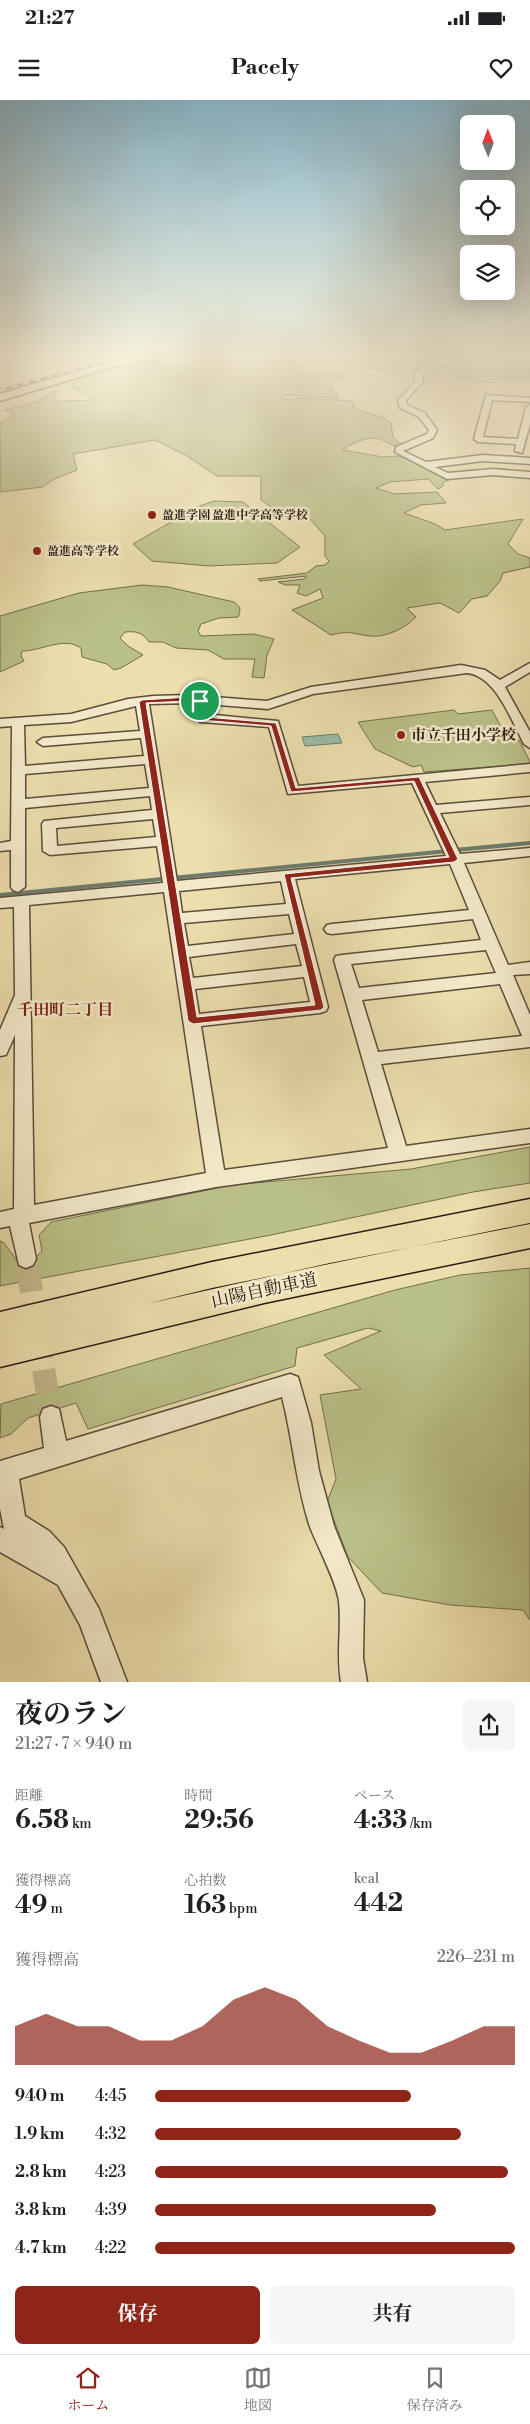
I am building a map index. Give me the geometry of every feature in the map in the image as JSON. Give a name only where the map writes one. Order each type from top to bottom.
[{"type":"highway","name":"山陽自動車道","points":[[0,1326],[212,1275],[530,1211]]},
{"type":"highway","name":"山陽自動車道","points":[[0,1353],[218,1300],[356,1270],[530,1236]]},
{"type":"street","points":[[432,429],[430,436],[399,449],[399,452],[451,476],[493,472],[530,475]]},
{"type":"street","points":[[480,429],[478,439],[522,442]]},
{"type":"street","points":[[517,460],[525,429]]},
{"type":"street","points":[[426,465],[483,458],[530,461]]},
{"type":"street","points":[[498,684],[505,683],[530,667]]},
{"type":"street","points":[[0,723],[71,718],[142,702],[188,699],[268,705],[311,691],[472,670],[486,673],[498,684],[530,744]]},
{"type":"street","points":[[200,701],[198,715],[204,719],[274,724],[294,791],[530,768]]},
{"type":"street","points":[[142,702],[216,1178]]},
{"type":"street","points":[[18,722],[23,996],[14,1217],[26,1258]]},
{"type":"street","points":[[44,742],[148,734]]},
{"type":"street","points":[[19,771],[152,760]]},
{"type":"street","points":[[416,778],[452,854],[490,944],[505,975],[524,1007],[530,1035]]},
{"type":"street","points":[[18,804],[156,791]]},
{"type":"street","points":[[431,810],[530,801]]},
{"type":"street","points":[[159,814],[49,824],[50,851],[163,841]]},
{"type":"street","points":[[0,847],[19,845]]},
{"type":"street","points":[[0,903],[20,894],[170,881],[287,876],[452,854],[530,852]]},
{"type":"street","points":[[193,1021],[320,1007],[287,876]]},
{"type":"street","points":[[177,919],[295,908]]},
{"type":"street","points":[[332,929],[477,914]]},
{"type":"street","points":[[182,952],[304,938]]},
{"type":"street","points":[[399,1154],[342,960],[490,944]]},
{"type":"street","points":[[352,995],[505,975],[530,968]]},
{"type":"street","points":[[187,984],[312,971]]},
{"type":"street","points":[[0,1050],[23,996]]},
{"type":"street","points":[[371,1059],[530,1041]]},
{"type":"street","points":[[14,1217],[216,1178],[530,1136]]},
{"type":"street","points":[[114,1682],[90,1618],[55,1556],[40,1540],[14,1522],[3,1472],[290,1384],[300,1423],[308,1471],[322,1526],[352,1600],[350,1658],[354,1682]]},
{"type":"street","points":[[51,1418],[57,1455]]},
{"type":"street","points":[[0,1539],[65,1575]]},
{"type":"green space","points":[[0,429],[392,429],[393,438],[401,444],[399,446],[391,445],[380,439],[370,438],[342,450],[383,457],[398,456],[419,464],[449,480],[443,482],[443,486],[438,489],[428,479],[390,482],[376,488],[394,494],[437,492],[446,503],[421,505],[404,513],[435,524],[445,530],[523,519],[508,544],[518,554],[530,558],[530,567],[503,573],[500,581],[487,596],[472,599],[459,613],[440,603],[407,608],[416,617],[389,634],[376,636],[348,633],[331,635],[292,610],[323,598],[320,589],[306,596],[297,593],[300,585],[285,585],[278,582],[304,579],[307,576],[260,581],[258,579],[307,573],[316,566],[325,565],[329,561],[325,556],[325,536],[310,519],[296,509],[278,512],[261,500],[261,476],[217,476],[187,456],[155,440],[73,454],[77,470],[52,480],[43,487],[0,492]]},
{"type":"green space","points":[[214,501],[243,502],[300,547],[277,563],[209,566],[152,561],[133,544],[197,507]]},
{"type":"green space","points":[[142,585],[168,587],[234,602],[238,605],[240,612],[238,617],[219,618],[201,624],[198,631],[201,636],[254,634],[274,639],[267,655],[264,678],[252,677],[255,659],[224,659],[208,650],[176,648],[163,642],[149,642],[141,634],[132,632],[125,632],[120,638],[128,646],[143,655],[121,668],[114,670],[107,664],[82,657],[81,648],[67,643],[22,651],[21,656],[24,661],[0,672],[0,616],[79,593]]},
{"type":"green space","points":[[454,710],[458,714],[492,710],[508,740],[519,740],[530,762],[528,764],[424,772],[421,765],[413,767],[375,749],[358,722]]},
{"type":"green space","points":[[530,1147],[530,1183],[473,1192],[271,1235],[0,1286],[0,1241],[4,1243],[18,1262],[36,1257],[42,1251],[39,1235],[51,1222],[232,1185],[411,1169]]},
{"type":"green space","points":[[530,1268],[530,1620],[523,1610],[450,1605],[382,1593],[348,1557],[327,1502],[336,1479],[320,1395],[361,1389],[324,1355],[381,1331],[368,1328],[297,1348],[295,1366],[88,1429],[76,1403],[28,1418],[11,1434],[0,1438],[1,1404],[395,1290],[460,1275]]},
{"type":"water","points":[[338,734],[342,743],[305,746],[302,737]]},
{"type":"waterway","points":[[455,850],[530,843]]},
{"type":"waterway","points":[[0,895],[448,851]]},
{"type":"tunnel","points":[[26,1259],[28,1271]]},
{"type":"tunnel","points":[[28,1269],[51,1417]]},
{"type":"place","name":"盈進学園 盈進中学高等学校","points":[[152,515]]},
{"type":"place","name":"盈進高等学校","points":[[37,551]]},
{"type":"place","name":"市立千田小学校","points":[[401,735]]},
{"type":"district","name":"千田町二丁目","points":[[65,1009]]},
{"type":"route","points":[[188,699],[200,701],[198,715],[204,719],[274,724],[294,791],[416,778],[454,859],[287,876],[312,971],[320,1007],[318,1008],[193,1021],[142,702],[188,699]]}]
